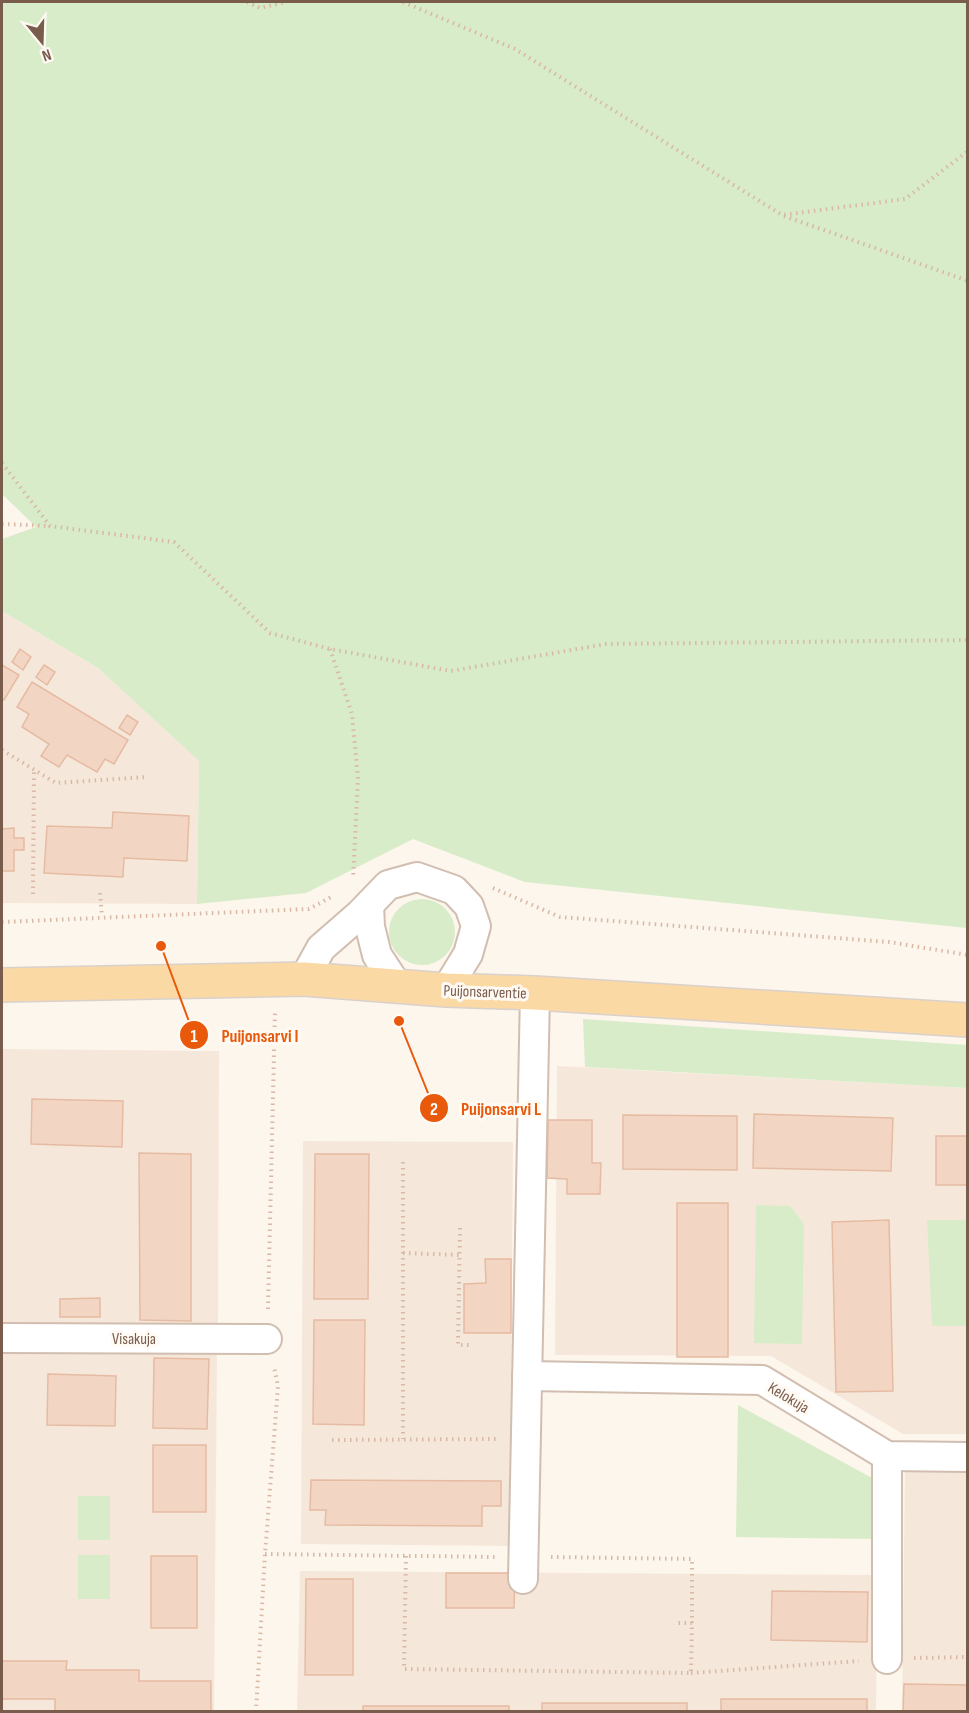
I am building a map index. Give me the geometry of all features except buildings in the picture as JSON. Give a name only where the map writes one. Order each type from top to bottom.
[{"type":"main road","name":"Puijonsarventie","points":[[2,985],[304,979],[446,990],[535,993],[968,1020]]},
{"type":"street","points":[[304,979],[321,948],[361,895],[417,877],[454,890],[469,906],[476,926],[468,954],[446,990]]},
{"type":"street","points":[[361,895],[377,955],[398,987]]},
{"type":"street","points":[[523,1579],[535,993]]},
{"type":"street","name":"Visakuja","points":[[2,1338],[267,1339]]},
{"type":"street","name":"Kelokuja","points":[[527,1376],[762,1380],[887,1456]]},
{"type":"street","points":[[887,1659],[887,1456],[968,1457]]},
{"type":"path","points":[[247,2],[260,8],[286,2]]},
{"type":"path","points":[[403,2],[515,49],[782,215],[968,281]]},
{"type":"path","points":[[782,215],[905,199],[968,151]]},
{"type":"path","points":[[2,463],[50,526]]},
{"type":"path","points":[[2,524],[50,526],[174,542],[270,633],[330,649],[452,671],[606,645],[968,639]]},
{"type":"path","points":[[330,649],[352,714],[358,779],[361,895]]},
{"type":"path","points":[[2,750],[56,783],[147,777]]},
{"type":"path","points":[[33,894],[34,770]]},
{"type":"path","points":[[100,893],[102,917]]},
{"type":"path","points":[[403,1162],[403,1439]]},
{"type":"path","points":[[460,1228],[458,1345],[470,1345]]},
{"type":"path","points":[[403,1253],[460,1255]]},
{"type":"path","points":[[332,1440],[526,1439]]},
{"type":"path","points":[[406,1556],[404,1669],[691,1672],[887,1659],[968,1657]]},
{"type":"path","points":[[675,1623],[692,1623],[691,1672]]},
{"type":"shaded area","points":[[2,611],[98,668],[199,761],[197,904],[2,903]]},
{"type":"shaded area","points":[[2,1049],[219,1051],[218,1325],[2,1324]]},
{"type":"shaded area","points":[[557,1066],[967,1088],[967,1434],[903,1434],[771,1356],[555,1355]]},
{"type":"shaded area","points":[[303,1141],[513,1142],[510,1546],[301,1544]]},
{"type":"shaded area","points":[[2,1350],[217,1352],[214,1711],[2,1712]]},
{"type":"shaded area","points":[[905,1468],[967,1468],[967,1711],[902,1712]]},
{"type":"shaded area","points":[[300,1571],[877,1575],[876,1711],[297,1712]]},
{"type":"green space","points":[[2,2],[967,2],[967,928],[525,882],[413,839],[306,893],[197,904],[199,761],[98,668],[2,611],[2,539],[36,527],[2,494]]},
{"type":"green space","points":[[422,899],[435,902],[445,909],[452,919],[455,932],[452,945],[445,955],[435,962],[422,965],[409,962],[399,955],[392,945],[389,932],[392,919],[399,909],[409,902]]},
{"type":"green space","points":[[583,1019],[967,1045],[967,1088],[585,1067]]},
{"type":"green space","points":[[756,1205],[790,1206],[804,1224],[802,1344],[754,1343]]},
{"type":"green space","points":[[927,1220],[967,1220],[967,1326],[932,1326]]},
{"type":"green space","points":[[738,1405],[874,1479],[873,1539],[736,1537]]},
{"type":"green space","points":[[78,1496],[110,1496],[110,1540],[78,1540]]},
{"type":"green space","points":[[78,1555],[110,1555],[110,1599],[78,1599]]},
{"type":"place","name":"Puijonsarvi I","points":[[161,946]]},
{"type":"place","name":"Puijonsarvi L","points":[[399,1021]]}]
